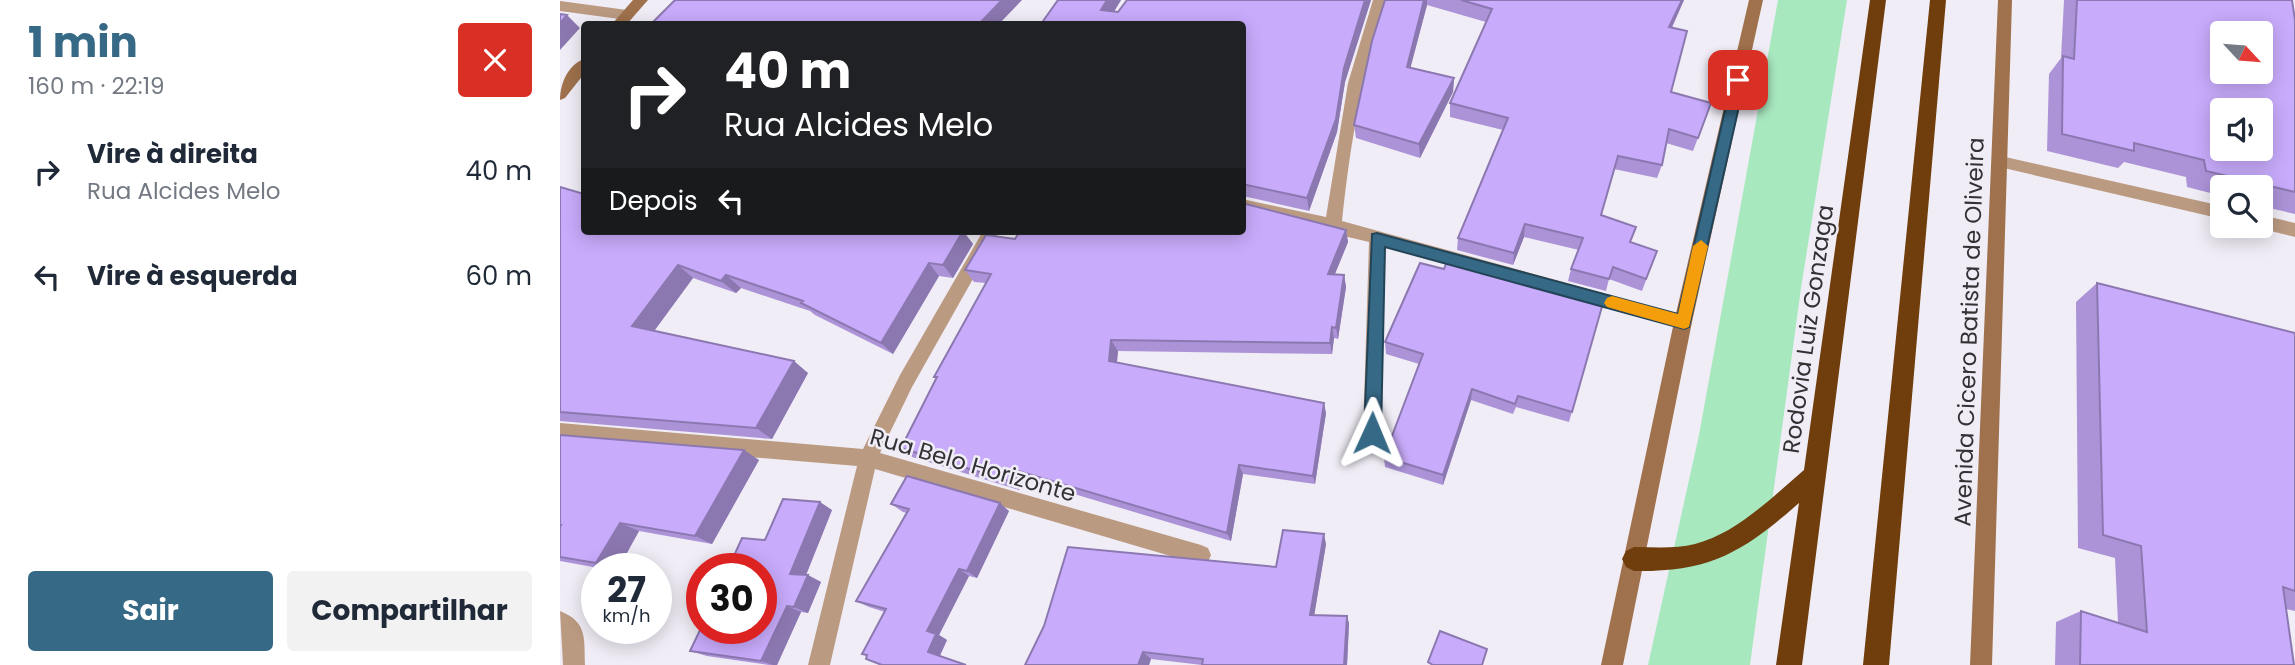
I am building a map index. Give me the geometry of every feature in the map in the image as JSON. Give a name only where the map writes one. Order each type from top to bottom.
[{"type":"highway","name":"Rodovia Luiz Gonzaga","points":[[1789,665],[1878,0]]},
{"type":"highway","points":[[1876,665],[1938,0]]},
{"type":"highway","points":[[1634,559],[1675,559],[1716,548],[1756,525],[1815,475]]},
{"type":"main road","points":[[623,20],[641,0]]},
{"type":"main road","points":[[1612,665],[1684,322],[1756,0]]},
{"type":"main road","name":"Avenida Cicero Batista de Oliveira","points":[[1981,665],[2006,0]]},
{"type":"main road","points":[[560,94],[581,68]]},
{"type":"street","points":[[1333,225],[1341,149],[1350,98],[1380,0]]},
{"type":"street","points":[[560,6],[623,20]]},
{"type":"street","points":[[2001,162],[2210,210]]},
{"type":"street","points":[[1246,206],[1333,225],[1684,322]]},
{"type":"street","points":[[2273,225],[2295,230]]},
{"type":"street","points":[[819,665],[868,458],[906,381],[990,235]]},
{"type":"street","points":[[1372,433],[1377,239]]},
{"type":"street","name":"Rua Belo Horizonte","points":[[563,438],[868,458],[1201,555]]},
{"type":"street","points":[[560,621],[573,631],[574,665]]},
{"type":"green space","points":[[1778,0],[1847,0],[1801,288],[1750,665],[1648,665],[1699,435]]},
{"type":"building","points":[[675,0],[1002,0],[982,21],[654,21]]},
{"type":"building","points":[[1058,0],[1107,0],[1101,10],[1118,12],[1127,0],[1365,0],[1344,68],[1336,119],[1307,198],[1246,185],[1246,21],[1043,21]]},
{"type":"building","points":[[1385,0],[1424,0],[1407,67],[1454,78],[1419,144],[1354,125],[1372,41]]},
{"type":"building","points":[[1461,0],[1682,0],[1669,27],[1687,31],[1671,92],[1711,103],[1698,138],[1669,129],[1662,165],[1618,156],[1601,215],[1636,227],[1630,242],[1657,251],[1646,279],[1613,267],[1609,279],[1571,269],[1583,238],[1525,224],[1514,253],[1458,238],[1508,118],[1450,103],[1492,9]]},
{"type":"building","points":[[2077,0],[2292,0],[2295,20],[2295,192],[2273,187],[2273,175],[2223,175],[2206,171],[2204,160],[2134,143],[2134,151],[2062,134],[2063,56],[2074,59]]},
{"type":"building","points":[[560,14],[567,15],[560,23]]},
{"type":"building","points":[[560,187],[581,193],[581,235],[961,235],[943,265],[929,263],[881,343],[801,303],[803,301],[726,275],[721,281],[678,265],[632,326],[794,361],[756,428],[560,412]]},
{"type":"building","points":[[1246,204],[1346,230],[1328,274],[1344,275],[1336,328],[1332,327],[1330,343],[1111,340],[1109,361],[1324,403],[1313,476],[1239,465],[1227,533],[1015,470],[1009,481],[901,448],[937,377],[934,377],[991,274],[965,270],[986,235],[1015,239],[1018,235],[1246,235]]},
{"type":"building","points":[[1450,254],[1508,270],[1504,279],[1561,294],[1565,285],[1605,296],[1572,412],[1518,396],[1515,404],[1472,389],[1443,475],[1384,457],[1423,354],[1385,342],[1420,263],[1444,269]]},
{"type":"building","points":[[2097,283],[2295,333],[2295,591],[2283,587],[2294,665],[2080,665],[2081,611],[2147,632],[2141,546],[2103,535]]},
{"type":"building","points":[[560,435],[744,450],[695,536],[620,523],[602,553],[581,553],[581,560],[560,557]]},
{"type":"building","points":[[907,476],[1000,503],[967,571],[959,569],[927,631],[936,634],[928,652],[966,665],[882,665],[866,659],[867,655],[862,654],[886,609],[856,601],[909,509],[891,504]]},
{"type":"building","points":[[783,499],[820,502],[790,574],[808,575],[794,607],[787,606],[777,627],[777,553],[735,553],[742,538],[765,540]]},
{"type":"building","points":[[1283,530],[1324,534],[1310,615],[1347,616],[1344,665],[1202,665],[1203,659],[1143,652],[1138,665],[1025,665],[1044,626],[1068,547],[1276,567]]},
{"type":"building","points":[[1440,631],[1487,649],[1482,665],[1433,665],[1428,662]]},
{"type":"building","points":[[693,644],[769,644],[761,661],[690,651]]},
{"type":"slow traffic","points":[[1612,303],[1684,322],[1701,246]]},
{"type":"route","points":[[1372,433],[1377,239],[1684,322],[1738,80]]}]
